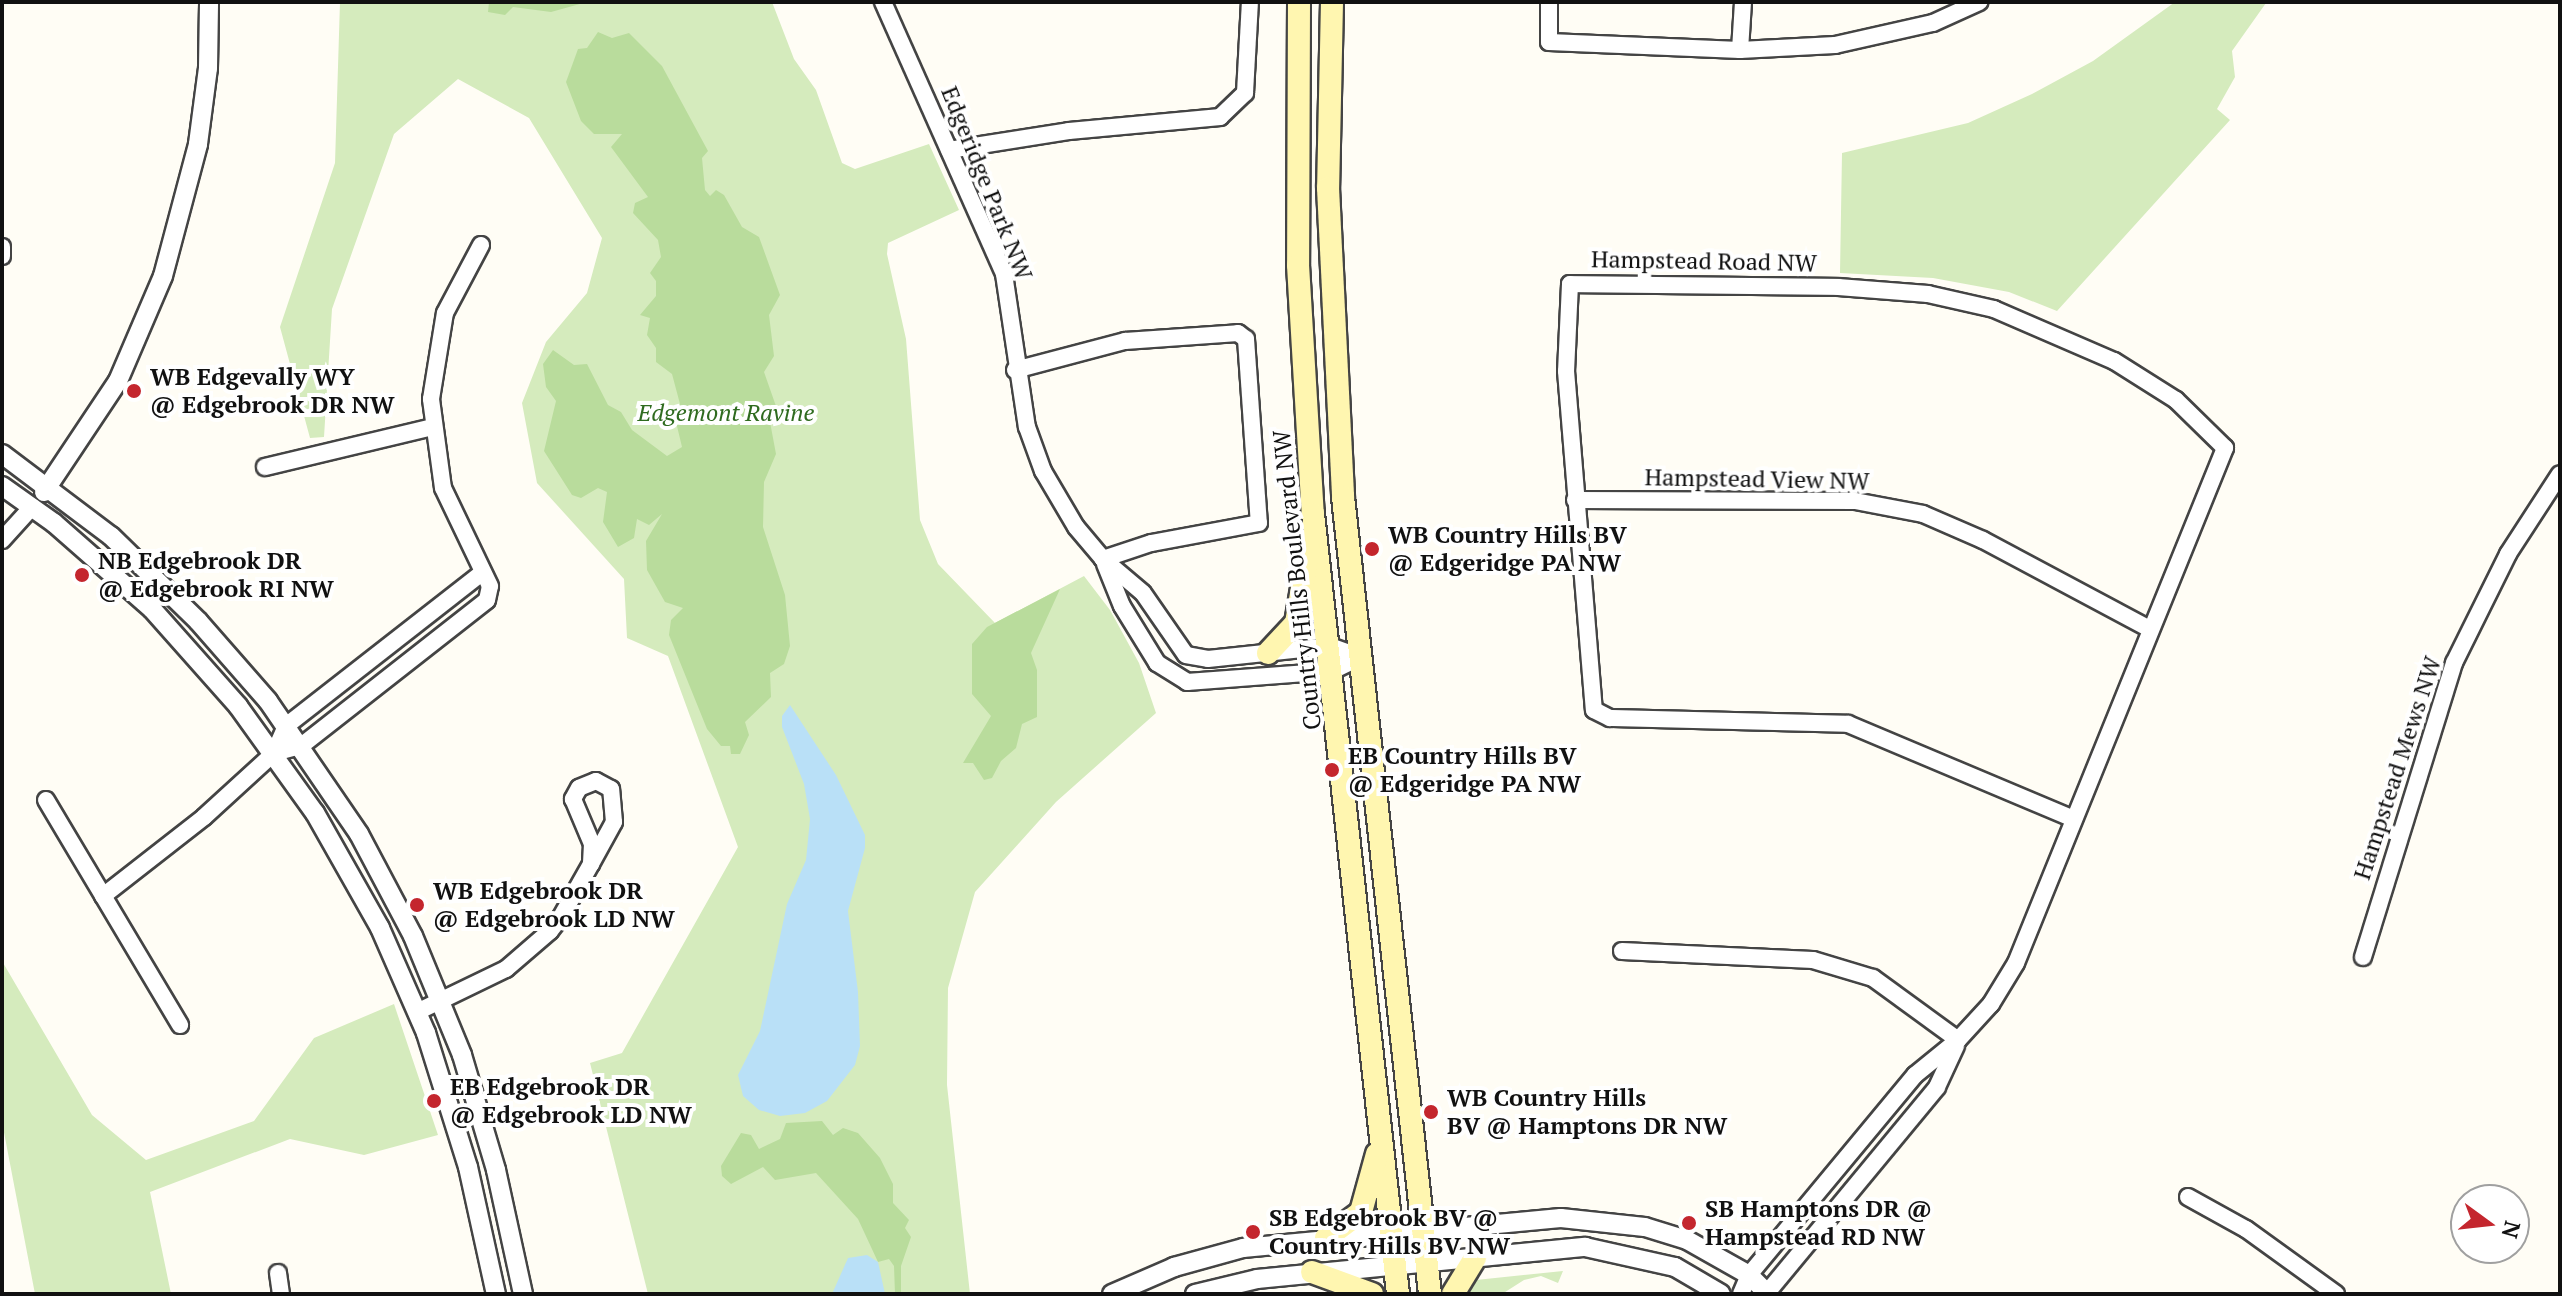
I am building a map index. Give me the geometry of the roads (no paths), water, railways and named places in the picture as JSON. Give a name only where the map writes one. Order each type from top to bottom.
[{"type":"main road","name":"Country Hills Boulevard NW","points":[[1299,2],[1298,265],[1313,514],[1330,646],[1398,1294]]},
{"type":"main road","points":[[1332,2],[1328,188],[1334,346],[1361,657],[1430,1294]]},
{"type":"main road","points":[[1268,653],[1296,623],[1313,514]]},
{"type":"main road","points":[[1326,1238],[1340,1233],[1361,1212],[1382,1133]]},
{"type":"main road","points":[[1453,1294],[1475,1258]]},
{"type":"main road","points":[[1312,1272],[1372,1294]]},
{"type":"street","points":[[2,540],[49,485],[118,381],[163,276],[198,144],[208,68],[209,2]]},
{"type":"street","name":"Edgeridge Park NW","points":[[883,2],[1004,274],[1015,370],[1034,452],[1059,502],[1103,559],[1143,593],[1186,655],[1208,659],[1330,646],[1361,657]]},
{"type":"street","points":[[949,150],[1069,131],[1220,117],[1245,93],[1250,2]]},
{"type":"street","points":[[1549,2],[1549,42],[1740,50],[1835,45],[1933,23],[1979,2]]},
{"type":"street","points":[[1740,50],[1743,2]]},
{"type":"street","points":[[274,753],[301,746],[487,600],[490,586],[451,513],[433,427],[434,366],[445,313],[481,245]]},
{"type":"street","points":[[2,247],[2,256]]},
{"type":"street","name":"Hampstead Road NW","points":[[1741,1294],[1749,1275],[1915,1075],[1958,1040],[1991,1004],[2016,963],[2225,448],[2176,400],[2114,361],[2059,333],[1955,300],[1838,287],[1570,284],[1566,371],[1594,710],[1610,718],[1848,724],[2074,819]]},
{"type":"street","points":[[1015,370],[1125,341],[1238,333],[1246,339],[1259,523],[1151,543],[1103,559]]},
{"type":"street","points":[[265,467],[433,427]]},
{"type":"street","points":[[2,454],[49,485],[170,590],[286,726],[359,834],[441,1000],[484,1126],[523,1294]]},
{"type":"street","name":"Hampstead Mews NW","points":[[2363,957],[2454,663],[2508,554],[2560,474]]},
{"type":"street","points":[[2,486],[32,507],[152,609],[274,753],[343,860],[417,1012],[468,1167],[496,1294]]},
{"type":"street","name":"Hampstead View NW","points":[[1575,500],[1855,501],[1923,514],[1983,540],[2150,629]]},
{"type":"street","name":"Edgeridge Park NW","points":[[1103,559],[1122,606],[1157,663],[1178,679],[1205,685],[1332,671],[1361,657]]},
{"type":"street","points":[[103,896],[204,817],[274,753],[286,726],[482,573]]},
{"type":"street","points":[[380,653],[395,672]]},
{"type":"street","points":[[46,800],[180,1025]]},
{"type":"street","points":[[417,1012],[498,974],[537,945],[561,917],[591,864]]},
{"type":"street","points":[[1622,951],[1813,960],[1873,978],[1958,1040]]},
{"type":"street","name":"Hampstead Road NW","points":[[1767,1294],[1937,1087],[1958,1040]]},
{"type":"street","points":[[2188,1197],[2246,1229],[2336,1294]]},
{"type":"street","points":[[1112,1294],[1208,1256],[1392,1231],[1590,1218],[1687,1240],[1749,1275],[1767,1294]]},
{"type":"street","points":[[1195,1294],[1312,1272],[1585,1247],[1675,1267],[1721,1294]]},
{"type":"street","points":[[278,1273],[281,1294]]},
{"type":"water","points":[[790,705],[836,775],[865,835],[865,848],[848,911],[858,992],[860,1046],[855,1065],[827,1101],[805,1113],[780,1116],[759,1110],[743,1096],[738,1075],[760,1031],[787,904],[806,860],[810,819],[804,784],[782,727],[782,716]]},
{"type":"water","points":[[867,1255],[878,1262],[885,1294],[832,1294],[848,1258]]},
{"type":"place","name":"WB Edgevally WY @ Edgebrook DR NW","points":[[134,391]]},
{"type":"place","name":"WB Country Hills BV @ Edgeridge PA NW","points":[[1372,549]]},
{"type":"place","name":"NB Edgebrook DR @ Edgebrook RI NW","points":[[82,575]]},
{"type":"place","name":"EB Country Hills BV @ Edgeridge PA NW","points":[[1332,770]]},
{"type":"place","name":"WB Edgebrook DR @ Edgebrook LD NW","points":[[417,905]]},
{"type":"place","name":"EB Edgebrook DR @ Edgebrook LD NW","points":[[434,1101]]},
{"type":"place","name":"WB Country Hills BV @ Hamptons DR NW","points":[[1431,1112]]},
{"type":"place","name":"SB Hamptons DR @ Hampstead RD NW","points":[[1689,1223]]},
{"type":"place","name":"SB Edgebrook BV @ Country Hills BV NW","points":[[1253,1232]]},
{"type":"park label","name":"Edgemont Ravine","points":[[726,413]]}]
